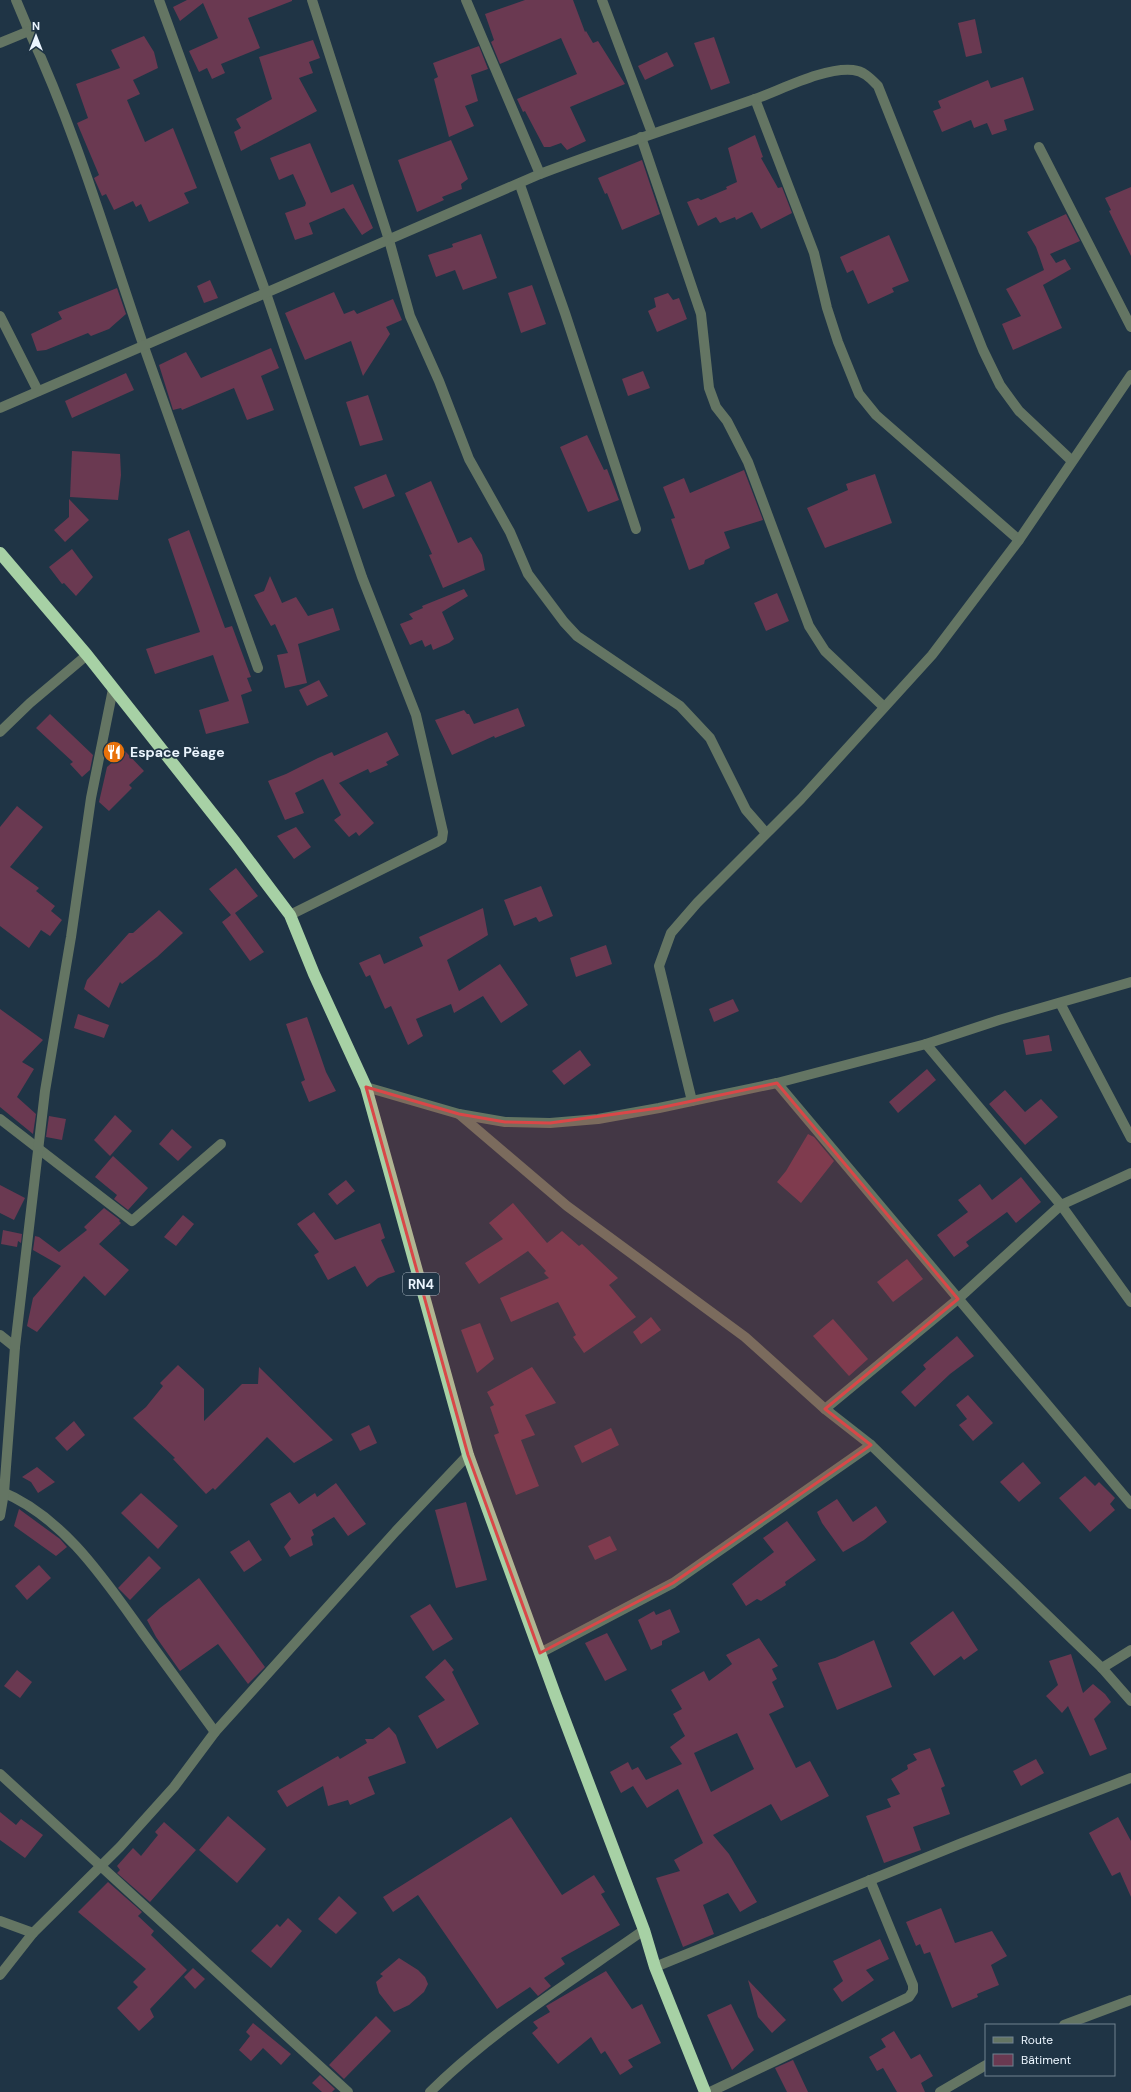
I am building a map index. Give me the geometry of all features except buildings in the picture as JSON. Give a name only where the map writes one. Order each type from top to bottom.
[{"type":"highway","name":"RN4","points":[[0,553],[87,655],[290,914],[314,974],[366,1087],[468,1455],[540,1653],[644,1930],[655,1967],[705,2092]]},
{"type":"street","points":[[16,0],[62,109],[83,166],[144,345],[258,668]]},
{"type":"street","points":[[159,0],[266,293],[362,577],[416,715],[443,832],[442,839],[437,842],[290,914]]},
{"type":"street","points":[[312,0],[388,240],[410,316],[440,381],[469,458],[510,532],[528,574],[564,622],[577,636],[680,706],[710,738],[746,810],[766,833]]},
{"type":"street","points":[[466,0],[540,174]]},
{"type":"street","points":[[602,0],[652,133]]},
{"type":"street","points":[[0,43],[29,32]]},
{"type":"street","points":[[0,408],[388,240],[520,185],[540,174],[652,133],[755,99],[833,70],[855,70],[868,76],[878,86],[983,350],[1000,385],[1019,411],[1072,461]]},
{"type":"street","points":[[755,99],[814,253],[829,315],[859,394],[876,414],[1019,540]]},
{"type":"street","points":[[641,137],[701,314],[709,388],[716,407],[727,421],[748,462],[809,626],[825,651],[884,708]]},
{"type":"street","points":[[1039,147],[1131,327]]},
{"type":"street","points":[[520,185],[565,313],[636,529]]},
{"type":"street","points":[[0,316],[38,391]]},
{"type":"street","points":[[692,1102],[659,966],[670,933],[766,833],[801,799],[932,655],[1019,540],[1131,374]]},
{"type":"street","points":[[0,732],[30,703],[87,655]]},
{"type":"street","points":[[0,1516],[15,1348],[46,1091],[71,937],[90,798],[113,689]]},
{"type":"street","points":[[366,1087],[459,1114],[505,1122],[550,1123],[598,1119],[692,1102],[777,1083],[926,1044],[1131,982]]},
{"type":"street","points":[[1060,1003],[1131,1138]]},
{"type":"street","points":[[926,1044],[1061,1205],[1131,1302]]},
{"type":"street","points":[[777,1083],[1008,1361],[1131,1504]]},
{"type":"street","points":[[459,1114],[567,1206],[746,1337],[825,1409],[871,1445],[1102,1668],[1131,1701]]},
{"type":"street","points":[[0,1119],[132,1221],[221,1144]]},
{"type":"street","points":[[825,1409],[958,1299],[1061,1205],[1131,1173]]},
{"type":"street","points":[[0,1335],[15,1348]]},
{"type":"street","points":[[540,1653],[673,1583],[871,1445]]},
{"type":"street","points":[[0,1976],[33,1933],[101,1867],[174,1787],[215,1732],[385,1542],[468,1455]]},
{"type":"street","points":[[2,1492],[29,1506],[63,1534],[106,1582],[215,1732]]},
{"type":"street","points":[[1102,1668],[1131,1650]]},
{"type":"street","points":[[0,1774],[348,2092]]},
{"type":"street","points":[[655,1967],[870,1880],[1131,1778]]},
{"type":"street","points":[[710,2092],[909,1997],[913,1991],[913,1985],[870,1880]]},
{"type":"street","points":[[0,1921],[33,1933]]},
{"type":"street","points":[[430,2092],[463,2060],[520,2015],[644,1930]]},
{"type":"street","points":[[1067,2024],[1131,2000]]},
{"type":"street","points":[[940,2092],[985,2065]]},
{"type":"highlighted area","points":[[777,1083],[958,1299],[825,1409],[871,1445],[673,1583],[540,1653],[468,1455],[366,1087],[459,1114],[505,1122],[550,1123],[659,1108]]},
{"type":"place","name":"Espace Pëage","points":[[114,752]]}]
